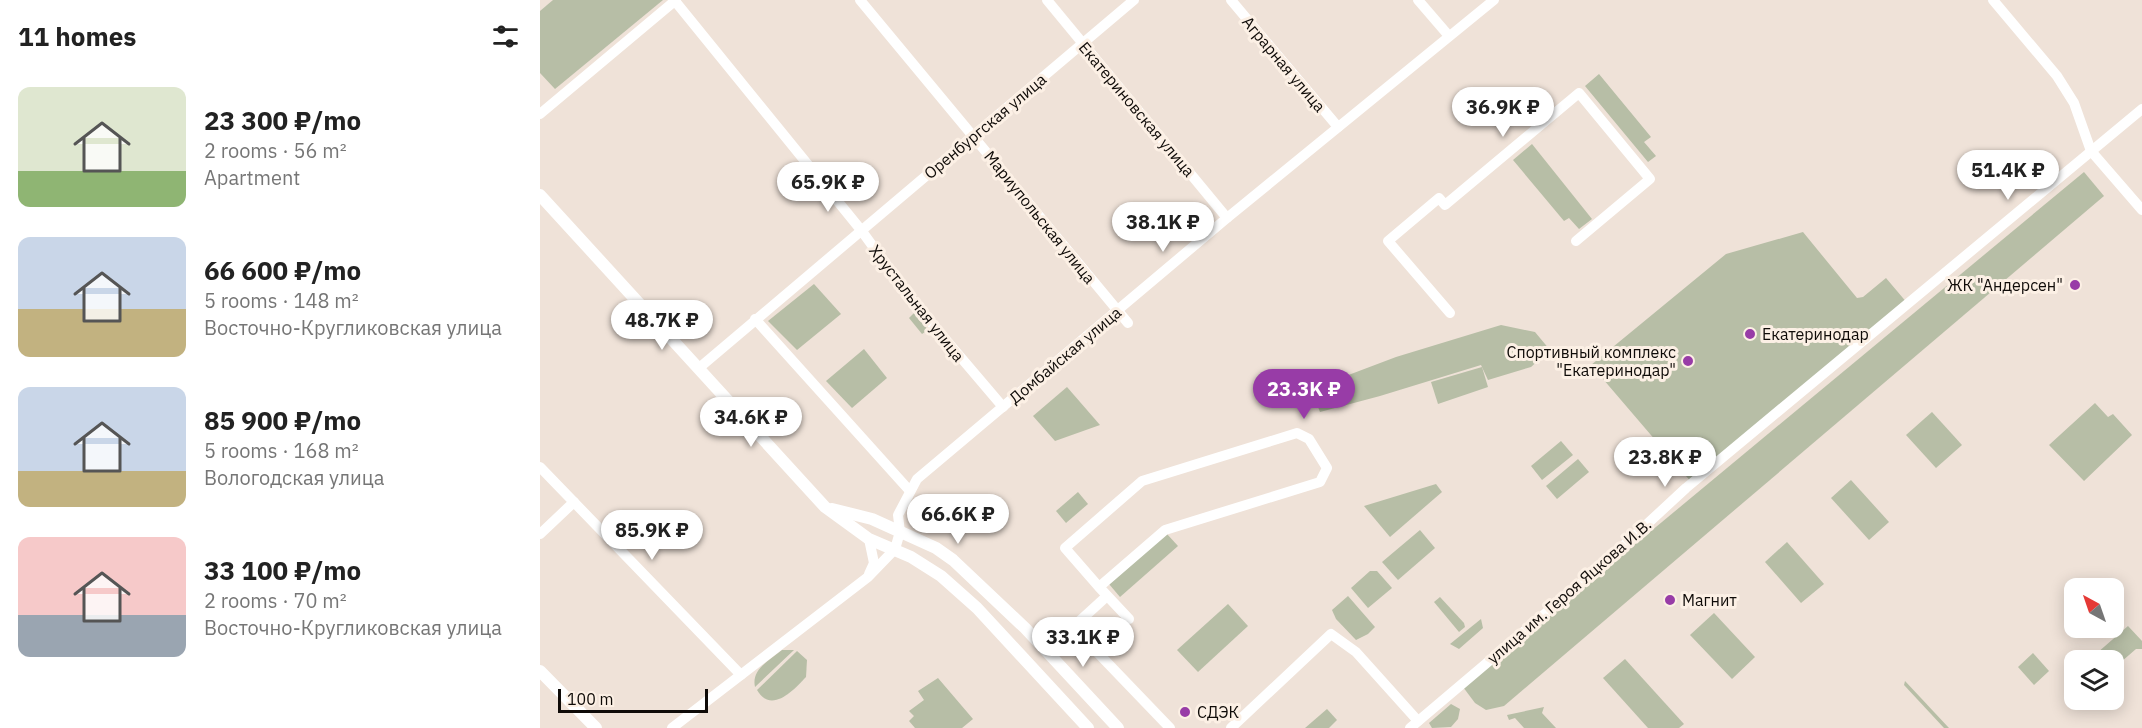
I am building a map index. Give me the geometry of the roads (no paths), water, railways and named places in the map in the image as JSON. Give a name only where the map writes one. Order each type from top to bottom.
[{"type":"street","points":[[540,114],[676,0]]},
{"type":"street","name":"Хрустальная улица","points":[[676,0],[861,230],[912,300],[1003,407]]},
{"type":"street","name":"Мариупольская улица","points":[[860,0],[1128,324]]},
{"type":"street","name":"Екатериновская улица","points":[[1047,0],[1227,218]]},
{"type":"street","name":"Оренбургская улица","points":[[699,368],[1134,0]]},
{"type":"street","name":"Аграрная улица","points":[[1231,0],[1338,127]]},
{"type":"street","points":[[1418,0],[1449,36]]},
{"type":"street","name":"Домбайская улица","points":[[672,728],[868,577],[895,549],[900,532],[898,515],[909,490],[917,479],[1227,218],[1494,0]]},
{"type":"street","points":[[1993,0],[2057,76],[2074,103],[2091,151],[2142,210]]},
{"type":"street","points":[[1450,313],[1388,241],[1439,198],[1445,205],[1579,93],[1650,179],[1576,241]]},
{"type":"street","name":"улица им. Героя Яцкова И.В.","points":[[1414,724],[1606,562],[1692,483],[2142,109]]},
{"type":"street","points":[[540,195],[825,507],[869,539],[925,564],[977,608],[1088,728]]},
{"type":"street","points":[[755,319],[909,490]]},
{"type":"street","points":[[1099,587],[1165,530],[1320,482],[1327,468],[1309,439],[1297,433],[1142,481],[1065,548],[1099,587],[1107,596],[1129,619]]},
{"type":"street","points":[[540,467],[741,675]]},
{"type":"street","points":[[540,534],[574,502]]},
{"type":"street","points":[[825,507],[872,519],[936,548],[990,595],[1118,728]]},
{"type":"street","points":[[868,577],[874,563],[874,551],[869,539]]},
{"type":"street","points":[[977,608],[990,595]]},
{"type":"street","points":[[1107,596],[1073,627],[1170,728]]},
{"type":"street","points":[[1231,728],[1331,634],[1356,652],[1414,724]]},
{"type":"street","points":[[542,677],[596,728]]},
{"type":"place","name":"ЖК \"Андерсен\"","points":[[2075,285]]},
{"type":"place","name":"Екатеринодар","points":[[1750,334]]},
{"type":"place","name":"Спортивный комплекс \"Екатеринодар\"","points":[[1688,361]]},
{"type":"place","name":"Магнит","points":[[1670,600]]},
{"type":"place","name":"СДЭК","points":[[1185,712]]}]
